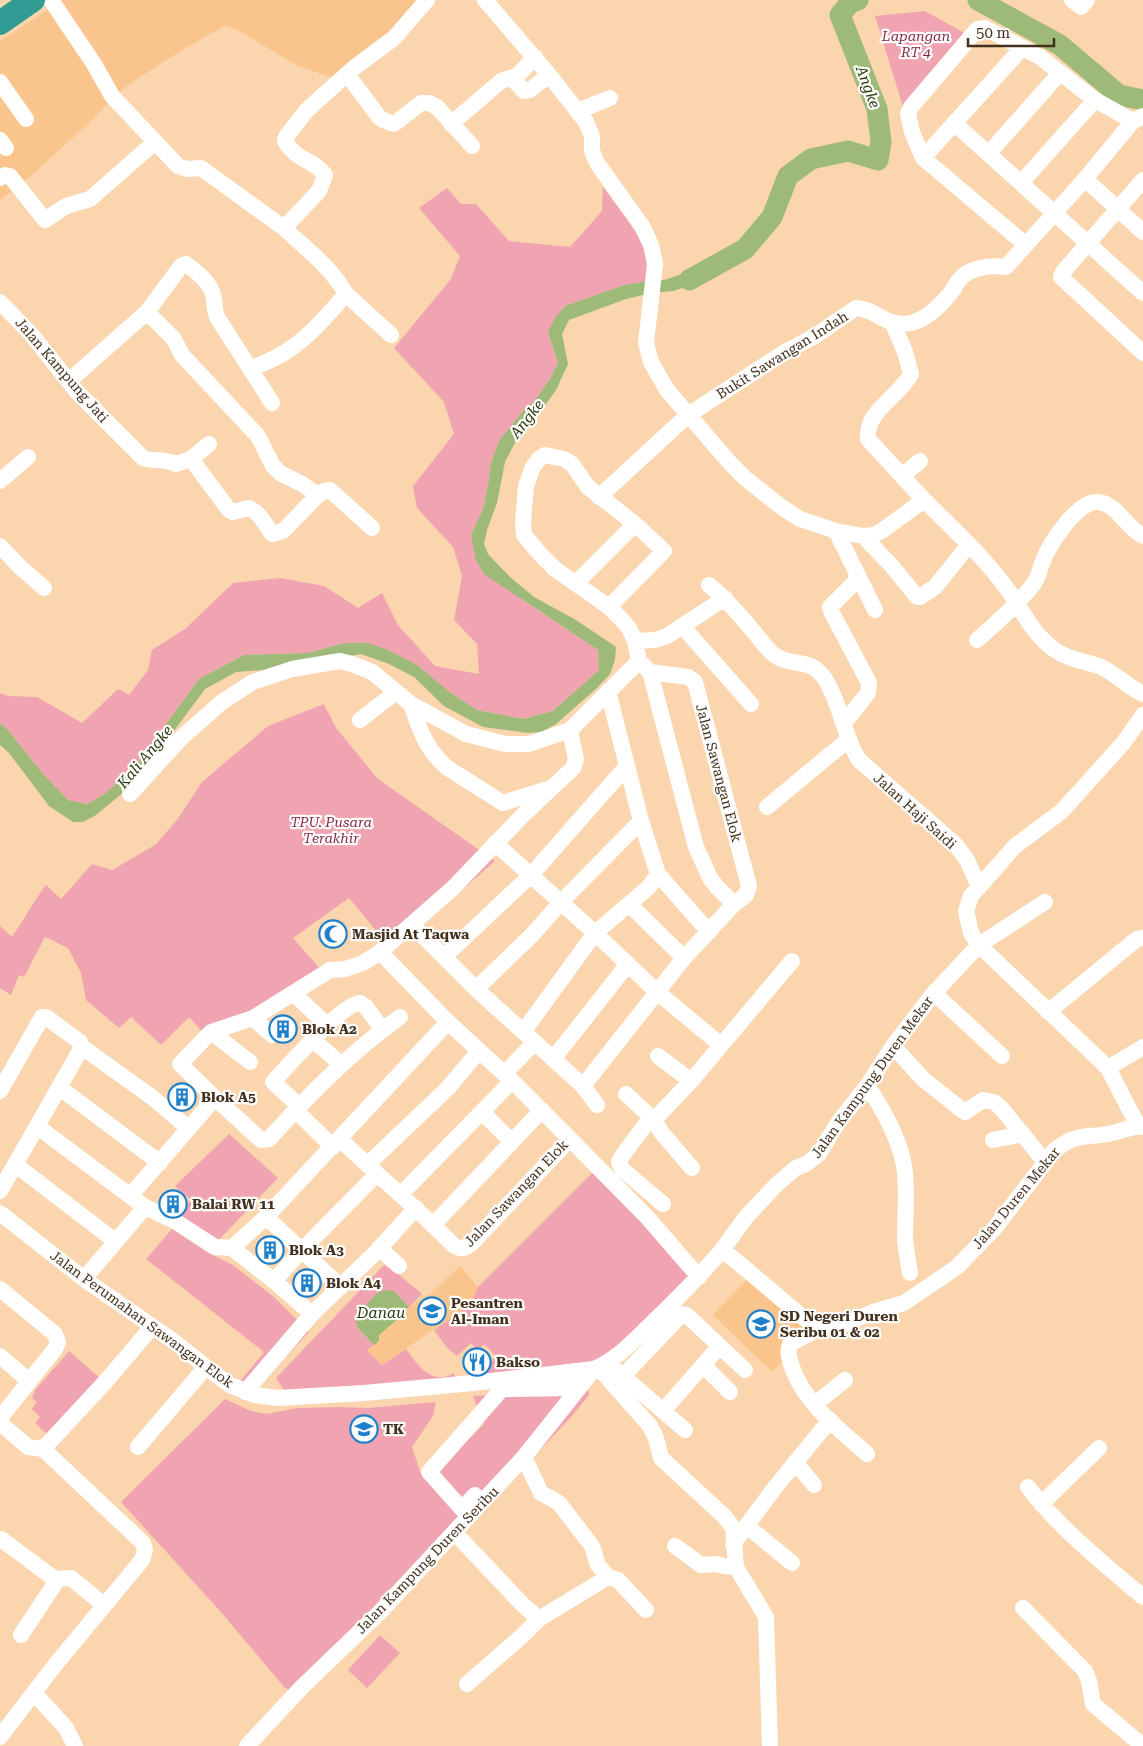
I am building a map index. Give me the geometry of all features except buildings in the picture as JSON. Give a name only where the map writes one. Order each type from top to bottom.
[{"type":"highway","points":[[0,9],[14,0]]},
{"type":"highway","points":[[0,22],[33,0]]},
{"type":"street","points":[[51,0],[94,64],[112,96],[178,166],[183,168],[201,168],[284,228],[332,273],[346,294],[391,335]]},
{"type":"street","points":[[284,228],[319,191],[325,175],[322,170],[300,158],[289,148],[285,141],[286,137],[306,111],[347,74],[394,38],[426,0]]},
{"type":"street","points":[[484,0],[578,111],[590,130],[592,151],[597,163],[649,237],[655,264],[646,343],[651,362],[667,390],[730,463],[745,478],[780,506],[800,519],[836,531],[869,536],[883,530],[924,500]]},
{"type":"street","points":[[1072,0],[1081,7],[1087,0]]},
{"type":"street","points":[[1026,245],[923,158],[913,137],[908,113],[911,107],[978,29],[985,28],[1040,57],[1095,100],[1138,119],[1054,214],[1026,245],[1006,267],[981,268],[970,272],[959,278],[953,290],[928,314],[912,322],[894,324],[911,374],[904,385],[872,418],[867,432],[868,439],[1008,590],[1042,638],[1056,651],[1102,668],[1132,690],[1143,694]]},
{"type":"street","points":[[923,158],[1022,48]]},
{"type":"street","points":[[452,124],[502,82],[517,76],[534,57]]},
{"type":"street","points":[[989,153],[1060,73]]},
{"type":"street","points":[[347,74],[382,120],[394,124],[421,103],[429,102],[437,107],[472,146]]},
{"type":"street","points":[[512,78],[524,91],[530,90],[549,75]]},
{"type":"street","points":[[0,82],[26,119]]},
{"type":"street","points":[[578,111],[610,98]]},
{"type":"street","points":[[1021,183],[1095,100]]},
{"type":"street","points":[[954,123],[1143,293]]},
{"type":"street","points":[[0,178],[5,175],[10,176],[45,220],[66,206],[90,199],[155,142]]},
{"type":"street","points":[[1085,179],[1143,232]]},
{"type":"street","points":[[1143,180],[1063,272],[1061,277],[1143,353]]},
{"type":"street","points":[[69,381],[147,312],[181,266],[186,264],[196,271],[210,288],[217,317],[272,403]]},
{"type":"street","points":[[250,369],[280,355],[296,344],[346,294]]},
{"type":"street","name":"Jalan Kampung Jati","points":[[0,302],[31,334],[77,392],[143,458],[152,461],[168,460],[176,464],[191,459]]},
{"type":"street","name":"Bukit Sawangan Indah","points":[[599,497],[688,415],[785,352],[815,336],[856,308],[863,309],[894,324]]},
{"type":"street","points":[[147,312],[174,339],[182,355],[258,436],[273,466],[280,473],[302,484],[318,495]]},
{"type":"street","points":[[209,444],[191,459],[229,510],[233,512],[252,509],[257,512],[272,534],[283,531],[318,495],[330,490],[372,528]]},
{"type":"street","points":[[610,607],[664,552],[635,524],[588,488],[572,464],[554,456],[545,456],[539,459],[529,476],[526,486],[523,522],[524,535],[550,564],[610,607],[629,628],[644,666],[696,847],[710,878],[734,904]]},
{"type":"street","points":[[0,480],[28,457]]},
{"type":"street","points":[[902,476],[920,461]]},
{"type":"street","points":[[978,640],[1017,605],[1037,579],[1043,561],[1052,544],[1073,515],[1085,504],[1092,502],[1106,503],[1114,508],[1134,530],[1143,536]]},
{"type":"street","points":[[576,584],[635,524]]},
{"type":"street","points":[[836,531],[875,610]]},
{"type":"street","points":[[863,536],[891,565],[917,598],[920,598],[935,587],[968,546]]},
{"type":"street","points":[[0,546],[44,588]]},
{"type":"street","points":[[844,723],[868,693],[869,683],[830,607],[854,582],[858,575]]},
{"type":"street","points":[[635,641],[655,640],[667,636],[725,598],[709,585]]},
{"type":"street","name":"Jalan Haji Saidi","points":[[725,598],[772,653],[783,661],[809,664],[825,679],[840,710],[852,749],[859,760],[956,845],[968,860],[979,887]]},
{"type":"street","points":[[682,626],[751,704]]},
{"type":"street","points":[[130,794],[182,737],[222,702],[253,682],[292,669],[340,661],[352,664],[372,672],[411,704],[435,719],[466,734],[505,744],[529,744],[570,730],[608,692],[644,666]]},
{"type":"street","name":"Jalan Sawangan Elok","points":[[583,1086],[684,958],[734,904],[746,895],[749,886],[695,682],[688,677],[644,666]]},
{"type":"street","points":[[360,720],[396,692]]},
{"type":"street","points":[[608,692],[641,821],[658,874],[709,932]]},
{"type":"street","points":[[411,704],[425,743],[441,763],[503,803],[521,817]]},
{"type":"street","points":[[1140,1126],[1108,1068],[979,945],[971,933],[966,911],[969,900],[1015,846],[1062,811],[1124,742],[1143,715]]},
{"type":"street","points":[[400,1017],[382,1029],[341,1064],[265,1141],[214,1098],[180,1064],[211,1032],[253,1018],[330,970],[345,969],[363,963],[380,952],[412,925],[453,888],[521,817],[569,772],[576,760],[570,730]]},
{"type":"street","points":[[767,807],[849,739]]},
{"type":"street","points":[[445,956],[531,875],[627,766]]},
{"type":"street","points":[[503,803],[552,787]]},
{"type":"street","points":[[476,989],[532,935],[561,902],[641,821]]},
{"type":"street","points":[[495,843],[657,992],[721,1045]]},
{"type":"street","points":[[401,1194],[482,1112],[508,1078],[529,1037],[595,933],[630,904],[648,887],[658,874]]},
{"type":"street","name":"Jalan Kampung Duren Mekar","points":[[722,1250],[746,1217],[776,1184],[796,1168],[815,1158],[837,1124],[867,1086],[893,1046],[934,993],[979,945],[1045,902]]},
{"type":"street","points":[[630,904],[684,958]]},
{"type":"street","points":[[412,925],[476,989],[583,1086],[597,1105]]},
{"type":"street","points":[[1048,1012],[1137,939],[1143,938]]},
{"type":"street","name":"Jalan Sawangan Elok","points":[[313,1040],[273,1082],[297,1108],[401,1194],[453,1245],[460,1249],[467,1247],[570,1139],[542,1110],[448,1022],[380,952]]},
{"type":"street","points":[[663,1204],[622,1168],[619,1162],[622,1156],[646,1124],[654,1120],[691,1081],[792,961]]},
{"type":"street","points":[[553,1059],[628,964]]},
{"type":"street","points":[[293,993],[327,1025]]},
{"type":"street","points":[[934,993],[1002,1056]]},
{"type":"street","points":[[341,1064],[313,1040],[327,1025],[352,1005],[360,1003],[366,1007],[382,1029]]},
{"type":"street","points":[[0,1091],[42,1017],[46,1017],[80,1042],[82,1047],[153,1098],[188,1128]]},
{"type":"street","points":[[253,1018],[272,1035]]},
{"type":"street","points":[[232,1248],[266,1217],[337,1143],[448,1022]]},
{"type":"street","points":[[211,1032],[250,1062]]},
{"type":"street","points":[[893,1046],[923,1079],[965,1112],[983,1100],[994,1102],[1045,1162]]},
{"type":"street","points":[[0,1191],[82,1047]]},
{"type":"street","points":[[1108,1068],[1143,1047]]},
{"type":"street","points":[[274,1281],[479,1051]]},
{"type":"street","points":[[658,1056],[691,1081]]},
{"type":"street","points":[[867,1086],[881,1105],[904,1164],[906,1181],[906,1240],[910,1273]]},
{"type":"street","points":[[60,1088],[160,1163]]},
{"type":"street","points":[[626,1094],[654,1120],[661,1132],[692,1168]]},
{"type":"street","points":[[130,1196],[214,1098]]},
{"type":"street","points":[[433,1225],[542,1110]]},
{"type":"street","points":[[482,1112],[512,1142]]},
{"type":"street","name":"Jalan Duren Mekar","points":[[818,1329],[845,1324],[873,1312],[904,1303],[957,1267],[994,1229],[1045,1162],[1062,1144],[1080,1136],[1110,1133],[1140,1126]]},
{"type":"street","points":[[38,1127],[145,1206],[175,1221],[215,1247],[232,1248],[312,1314]]},
{"type":"street","points":[[993,1140],[1023,1134]]},
{"type":"street","points":[[570,1139],[647,1217],[699,1277]]},
{"type":"street","points":[[16,1165],[115,1241]]},
{"type":"street","points":[[84,1279],[145,1206]]},
{"type":"street","points":[[245,1392],[312,1314],[341,1287],[416,1208]]},
{"type":"street","name":"Jalan Perumahan Sawangan Elok","points":[[0,1213],[84,1279],[172,1340],[205,1368],[230,1385],[245,1392],[265,1397],[291,1397],[473,1384],[596,1368]]},
{"type":"street","points":[[266,1217],[341,1287]]},
{"type":"street","points":[[379,1248],[399,1266]]},
{"type":"street","points":[[722,1250],[818,1329],[790,1344],[788,1353],[795,1376],[815,1404],[867,1454]]},
{"type":"street","name":"Jalan Kampung Duren Seribu","points":[[247,1746],[302,1687],[380,1612],[524,1457],[596,1368],[629,1345],[699,1277],[722,1250]]},
{"type":"street","points":[[0,1289],[55,1334],[58,1342],[0,1418]]},
{"type":"street","points":[[623,1376],[682,1314],[692,1320],[745,1370]]},
{"type":"street","points":[[43,1449],[107,1380],[152,1327]]},
{"type":"street","points":[[663,1411],[720,1347]]},
{"type":"street","points":[[0,1356],[29,1381]]},
{"type":"street","points":[[704,1366],[730,1392]]},
{"type":"street","points":[[138,1447],[205,1368]]},
{"type":"street","points":[[596,1368],[623,1376],[685,1430]]},
{"type":"street","points":[[573,1388],[502,1389],[429,1472],[462,1510],[573,1388],[596,1368]]},
{"type":"street","points":[[596,1368],[650,1426],[656,1438],[661,1458],[726,1517],[733,1528],[736,1567],[766,1617],[770,1746]]},
{"type":"street","points":[[815,1404],[845,1380]]},
{"type":"street","points":[[733,1544],[748,1527],[795,1462],[830,1420]]},
{"type":"street","points":[[0,1423],[28,1447],[43,1449],[143,1543],[145,1550],[142,1560],[0,1737]]},
{"type":"street","points":[[1046,1508],[1099,1448]]},
{"type":"street","points":[[524,1457],[541,1493],[559,1503],[592,1546],[598,1564],[608,1577],[618,1580],[646,1610]]},
{"type":"street","points":[[795,1462],[814,1485]]},
{"type":"street","points":[[1028,1487],[1068,1530],[1143,1597]]},
{"type":"street","points":[[748,1527],[792,1563]]},
{"type":"street","points":[[454,1532],[523,1605],[539,1619]]},
{"type":"street","points":[[2,1539],[52,1577],[58,1579],[70,1578],[104,1605]]},
{"type":"street","points":[[675,1546],[701,1565],[716,1564],[736,1567]]},
{"type":"street","points":[[467,1684],[539,1619],[608,1577]]},
{"type":"street","points":[[21,1635],[58,1579]]},
{"type":"street","points":[[1023,1608],[1085,1672],[1089,1681],[1093,1704],[1142,1746]]},
{"type":"street","points":[[34,1693],[66,1728],[75,1746]]},
{"type":"shaded area","points":[[63,0],[433,0],[338,80],[296,65],[226,25],[131,83],[24,182],[0,200],[0,41]]},
{"type":"shaded area","name":"Pesantren Al-Iman","points":[[460,1266],[478,1287],[471,1304],[382,1365],[367,1349],[379,1341],[379,1335],[399,1318],[398,1316],[420,1299],[430,1294]]},
{"type":"shaded area","name":"SD Negeri Duren Seribu 01 & 02","points":[[751,1275],[810,1332],[772,1372],[713,1315]]},
{"type":"green space","name":"Lapangan RT 4","points":[[925,11],[966,34],[904,110],[875,16]]},
{"type":"green space","points":[[603,187],[650,251],[654,280],[624,285],[565,306],[548,332],[558,363],[550,379],[535,400],[523,411],[499,441],[490,466],[483,509],[471,535],[521,599],[598,650],[599,670],[553,711],[523,719],[477,710],[448,691],[345,643],[307,653],[244,655],[199,679],[133,769],[103,795],[87,804],[68,800],[0,723],[0,693],[8,696],[37,697],[82,723],[118,689],[129,695],[148,670],[152,650],[185,629],[233,583],[280,578],[324,586],[358,608],[382,593],[398,625],[435,666],[479,674],[477,644],[454,620],[462,576],[453,547],[417,508],[413,486],[454,434],[444,402],[394,348],[451,279],[460,256],[419,208],[447,188],[461,204],[476,204],[509,241],[570,247],[602,211]]},
{"type":"green space","name":"TPU. Pusara Terakhir","points":[[324,704],[336,728],[378,779],[495,861],[393,951],[349,898],[293,938],[322,971],[209,1039],[189,1017],[161,1045],[131,1017],[119,1028],[86,1000],[81,973],[68,948],[45,937],[24,977],[19,975],[11,995],[0,988],[0,926],[12,937],[46,885],[61,899],[92,864],[112,870],[155,845],[177,820],[202,782],[268,726]]},
{"type":"green space","points":[[229,1134],[278,1178],[213,1246],[175,1217],[191,1200],[175,1186]]},
{"type":"green space","points":[[593,1172],[697,1280],[605,1376],[492,1384],[485,1369],[496,1356],[484,1344],[478,1350],[471,1343],[457,1356],[447,1348],[434,1330],[471,1304],[478,1287]]},
{"type":"green space","points":[[172,1229],[207,1252],[233,1265],[274,1297],[309,1332],[251,1393],[233,1390],[264,1352],[146,1259]]},
{"type":"green space","points":[[384,1265],[392,1269],[422,1294],[409,1307],[394,1292],[357,1327],[374,1345],[367,1350],[382,1365],[406,1349],[421,1367],[432,1376],[439,1377],[454,1373],[458,1386],[293,1403],[276,1378]]},
{"type":"green space","points":[[69,1351],[110,1387],[58,1444],[35,1423],[40,1417],[32,1409],[37,1402],[32,1398],[35,1390]]},
{"type":"green space","points":[[588,1390],[589,1395],[572,1416],[477,1517],[434,1474],[484,1424],[473,1396]]},
{"type":"green space","points":[[225,1399],[251,1411],[267,1414],[297,1408],[368,1408],[436,1402],[433,1416],[412,1447],[421,1474],[470,1523],[304,1695],[285,1688],[220,1611],[121,1502]]},
{"type":"green space","points":[[380,1635],[400,1653],[367,1688],[348,1670]]},
{"type":"water","name":"Kali Angke","points":[[713,264],[716,271],[689,286],[673,291],[651,293],[626,299],[569,320],[562,334],[568,364],[556,390],[534,421],[521,431],[505,462],[497,503],[484,544],[488,554],[510,577],[534,597],[576,620],[616,647],[615,660],[610,674],[556,724],[542,732],[528,733],[483,727],[444,706],[414,677],[389,664],[361,654],[279,669],[236,672],[205,689],[137,781],[96,815],[83,822],[73,822],[49,806],[9,753],[0,745],[0,723],[68,800],[87,804],[103,795],[133,769],[199,679],[244,655],[307,653],[345,643],[368,643],[388,650],[417,665],[448,691],[477,710],[523,719],[553,711],[599,670],[598,650],[484,574],[476,560],[471,535],[483,509],[490,466],[499,441],[523,411],[535,400],[550,379],[558,363],[548,332],[555,318],[565,306],[624,285],[664,280]]},
{"type":"water","name":"Danau","points":[[385,1290],[394,1291],[409,1307],[379,1335],[379,1341],[374,1345],[357,1327],[355,1317],[377,1293]]},
{"type":"waterway","name":"Angke","points":[[689,280],[745,249],[772,217],[788,176],[811,159],[848,151],[878,160],[881,142],[877,109],[840,15],[850,3],[858,0]]},
{"type":"waterway","name":"Angke","points":[[978,0],[1060,45],[1119,95],[1143,100]]},
{"type":"place","name":"Masjid At Taqwa","points":[[333,934]]},
{"type":"place","name":"Blok A2","points":[[283,1029]]},
{"type":"place","name":"Blok A5","points":[[182,1097]]},
{"type":"place","name":"Balai RW 11","points":[[173,1204]]},
{"type":"place","name":"Blok A3","points":[[270,1250]]},
{"type":"place","name":"Blok A4","points":[[307,1283]]},
{"type":"place","name":"Pesantren Al-Iman","points":[[432,1311]]},
{"type":"place","name":"SD Negeri Duren Seribu 01 & 02","points":[[761,1324]]},
{"type":"place","name":"Bakso","points":[[477,1362]]},
{"type":"place","name":"TK","points":[[364,1429]]}]
